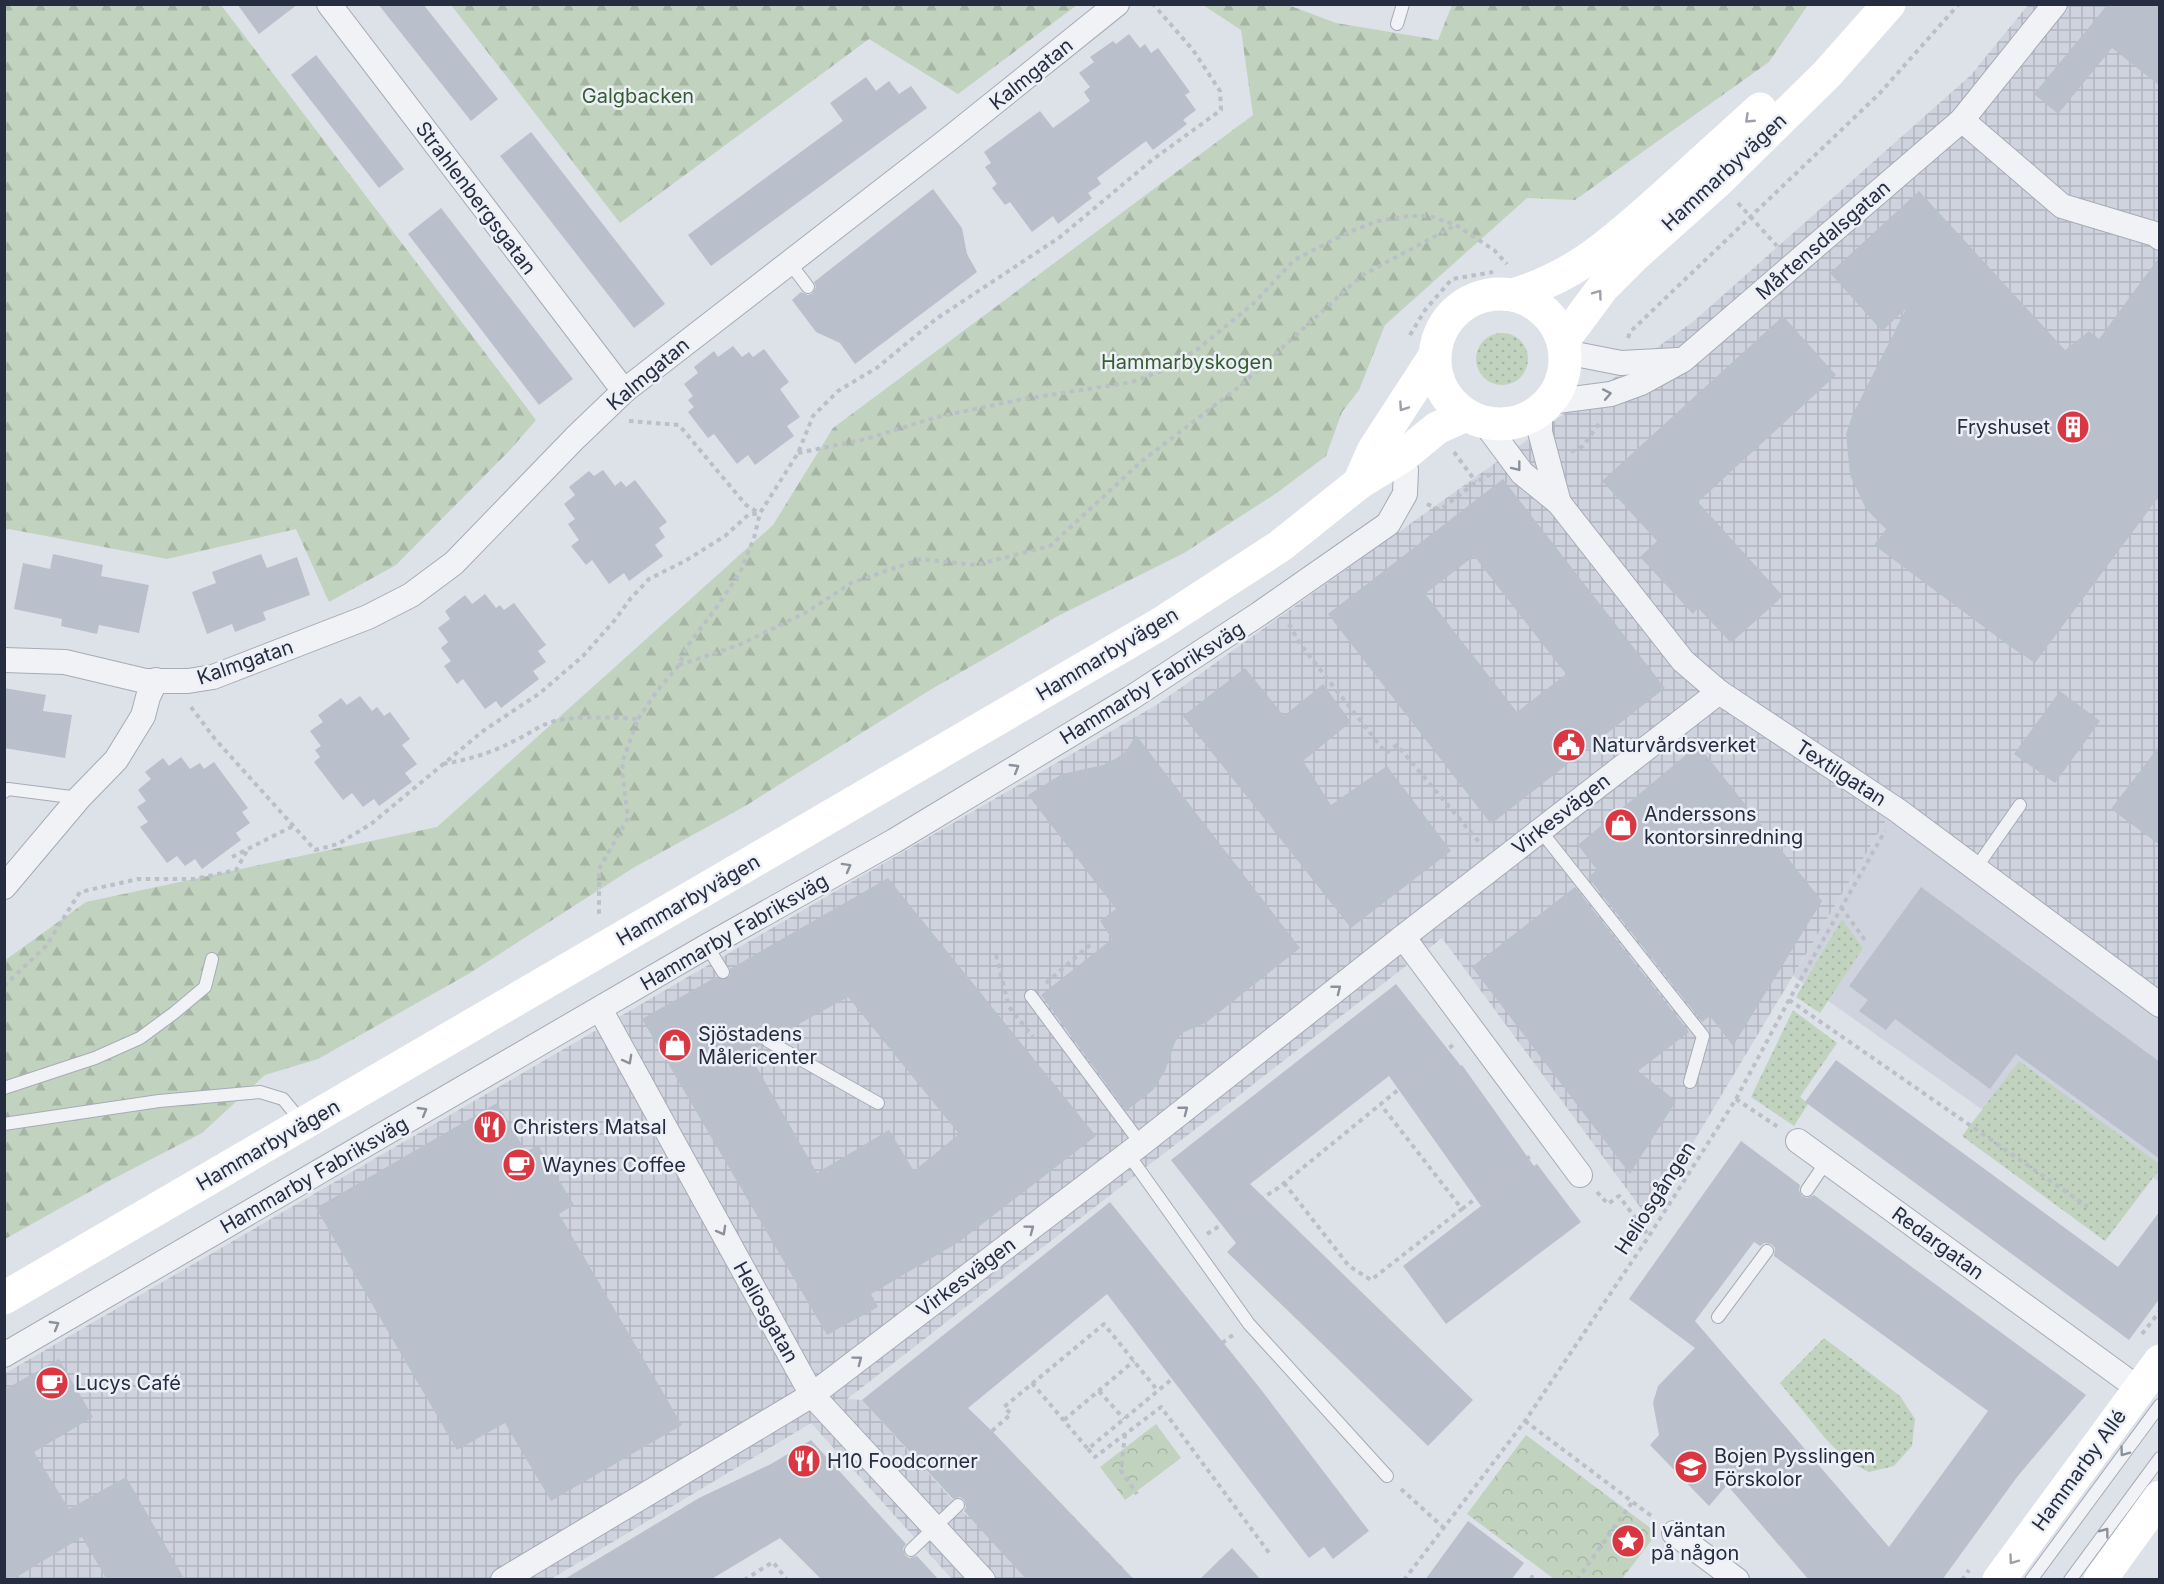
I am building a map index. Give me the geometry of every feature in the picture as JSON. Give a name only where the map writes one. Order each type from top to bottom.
[{"type":"main road","name":"Hammarbyvägen","points":[[1506,276],[1554,280],[1585,263],[1614,241],[1813,60],[1865,4]]},
{"type":"main road","name":"Hammarbyvägen","points":[[1564,347],[1604,286],[1717,182],[1827,74],[1889,4]]},
{"type":"main road","name":"Hammarbyvägen","points":[[1506,276],[1556,325],[1564,347],[1564,370],[1559,387],[1544,406],[1523,420],[1503,424],[1475,419],[1453,405],[1442,391],[1436,375],[1434,357],[1437,338],[1446,321],[1459,307],[1476,298],[1494,294],[1506,276]]},
{"type":"main road","name":"Hammarbyvägen","points":[[1359,483],[1373,452],[1434,357]]},
{"type":"main road","name":"Hammarbyvägen","points":[[4,1298],[1160,624],[1280,546],[1359,483],[1403,456],[1437,428],[1475,419]]},
{"type":"main road","name":"Hammarby Allé","points":[[1999,1580],[2149,1397],[2160,1361]]},
{"type":"main road","points":[[2100,1580],[2160,1497]]},
{"type":"street","name":"Strahlenbergsgatan","points":[[329,4],[624,391]]},
{"type":"street","name":"Kalmgatan","points":[[4,660],[64,662],[146,681],[152,689],[213,676],[368,617],[411,595],[454,563],[575,438],[624,391],[950,139],[1117,4]]},
{"type":"street","name":"Mårtensdalsgatan","points":[[1544,406],[1611,394],[1641,383],[1683,360],[1962,120],[2055,4]]},
{"type":"street","points":[[1962,120],[2062,206],[2155,234],[2160,238]]},
{"type":"street","points":[[1564,347],[1621,363],[1683,360]]},
{"type":"street","name":"Textilgatan","points":[[1544,406],[1540,432],[1559,503]]},
{"type":"street","name":"Textilgatan","points":[[1475,419],[1522,473],[1559,503],[1683,661],[1719,692],[1897,810],[2160,1005]]},
{"type":"street","points":[[1403,456],[1406,471],[1405,494]]},
{"type":"street","name":"Hammarby Fabriksväg","points":[[4,1355],[706,946],[904,835],[1131,698],[1277,602],[1388,524],[1405,494]]},
{"type":"street","points":[[4,887],[79,798],[116,760],[143,716],[152,689]]},
{"type":"street","name":"Virkesvägen","points":[[503,1580],[812,1395],[1134,1149],[1719,692]]},
{"type":"street","points":[[1403,937],[1580,1175]]},
{"type":"street","name":"Heliosgatan","points":[[600,1009],[812,1395],[983,1580]]},
{"type":"street","name":"Redargatan","points":[[1798,1141],[2149,1397]]},
{"type":"street","points":[[1674,1533],[1737,1580]]},
{"type":"lane","points":[[1397,24],[1403,4]]},
{"type":"lane","points":[[789,262],[808,287]]},
{"type":"lane","points":[[4,792],[8,789],[79,798]]},
{"type":"lane","points":[[1976,868],[2020,805]]},
{"type":"lane","points":[[1540,830],[1703,1036],[1690,1082]]},
{"type":"lane","points":[[706,946],[723,972]]},
{"type":"lane","points":[[4,1088],[94,1058],[140,1038],[206,987],[212,959]]},
{"type":"lane","points":[[1031,996],[1134,1149],[1192,1245],[1248,1323],[1387,1476]]},
{"type":"lane","points":[[768,1041],[878,1103]]},
{"type":"lane","points":[[4,1124],[159,1101],[260,1092],[283,1099],[304,1124]]},
{"type":"lane","points":[[1807,1190],[1826,1162]]},
{"type":"lane","points":[[1718,1317],[1767,1251]]},
{"type":"lane","points":[[2031,1580],[2149,1397]]},
{"type":"lane","points":[[2070,1580],[2160,1458]]},
{"type":"lane","points":[[911,1550],[958,1505]]},
{"type":"path","points":[[599,915],[599,869],[628,818],[622,771],[623,760],[638,719],[679,665],[686,648],[741,570],[754,538],[760,513],[798,453],[813,416],[838,391],[878,367],[936,319],[1060,237],[1152,160],[1221,110],[1220,91],[1193,50],[1153,4]]},
{"type":"path","points":[[1623,346],[1630,332],[1879,94],[1959,4]]},
{"type":"path","points":[[798,453],[866,439],[937,417],[1018,400],[1132,382],[1162,371],[1198,349],[1254,303],[1294,260],[1347,233],[1378,221],[1408,216],[1430,216],[1456,225],[1494,250],[1506,276],[1452,279],[1425,310],[1408,339]]},
{"type":"path","points":[[1751,217],[1782,251]]},
{"type":"path","points":[[679,665],[739,645],[807,612],[851,584],[921,559],[976,565],[1050,546],[1142,461],[1240,386],[1361,276],[1456,225]]},
{"type":"path","points":[[1568,453],[1583,446],[1599,425],[1603,415]]},
{"type":"path","points":[[643,424],[679,425],[746,505],[760,513]]},
{"type":"path","points":[[1453,450],[1476,482]]},
{"type":"path","points":[[1405,494],[1440,510],[1476,482],[1498,470]]},
{"type":"path","points":[[152,689],[189,703],[215,740],[315,850],[338,844],[371,824],[483,731],[540,693],[583,657],[649,579],[685,561],[725,536],[748,515],[760,513]]},
{"type":"path","points":[[1277,602],[1300,644],[1386,753],[1397,745],[1479,842],[1471,848]]},
{"type":"path","points":[[442,764],[469,759],[556,721],[605,717],[638,719]]},
{"type":"path","name":"Heliosgången","points":[[1404,1580],[1526,1421],[1649,1236],[1736,1099],[1789,1000],[1897,810]]},
{"type":"path","points":[[232,857],[293,826]]},
{"type":"path","points":[[4,986],[46,946],[80,892],[138,879],[195,879],[236,870],[248,849]]},
{"type":"path","points":[[1841,907],[1867,943]]},
{"type":"path","points":[[590,920],[609,909]]},
{"type":"path","points":[[1031,996],[1091,944]]},
{"type":"path","points":[[1789,1000],[2088,1207]]},
{"type":"path","points":[[1192,1245],[1284,1183],[1472,1029]]},
{"type":"path","points":[[1736,1099],[1798,1141]]},
{"type":"path","points":[[1381,1105],[1462,1209]]},
{"type":"path","points":[[1284,1183],[1349,1266],[1371,1280],[1553,1139]]},
{"type":"path","points":[[1608,1204],[1619,1196],[1649,1236]]},
{"type":"path","points":[[992,1431],[1011,1414],[1004,1407],[1104,1324],[1158,1391]]},
{"type":"path","points":[[1064,1420],[1134,1361]]},
{"type":"path","points":[[1088,1449],[1172,1379]]},
{"type":"path","points":[[1032,1383],[1095,1457],[1161,1407],[1270,1554]]},
{"type":"path","points":[[1099,1390],[1124,1419]]},
{"type":"path","points":[[1526,1421],[1674,1533]]},
{"type":"path","points":[[1125,1434],[1120,1472],[1137,1494]]},
{"type":"path","points":[[1577,1580],[1633,1501]]},
{"type":"path","points":[[1416,1504],[1444,1528]]},
{"type":"path","points":[[744,1580],[773,1562],[787,1580]]},
{"type":"shaded area","points":[[2028,5],[2159,5],[2159,993],[1895,805],[1648,1218],[1442,938],[847,1399],[862,1400],[968,1517],[1026,1467],[1134,1579],[952,1579],[811,1423],[551,1579],[5,1579],[4,1374],[1158,704],[1694,321],[1971,75]]},
{"type":"shaded area","points":[[1895,805],[2159,993],[2159,1182],[2133,1162],[1980,1108],[1793,976]]},
{"type":"green space","points":[[4,5],[221,5],[536,420],[510,450],[396,565],[329,602],[296,529],[167,559],[5,530]]},
{"type":"green space","name":"Galgbacken","points":[[451,5],[1077,5],[958,94],[869,39],[620,223]]},
{"type":"green space","name":"Hammarbyskogen","points":[[1203,5],[1288,5],[1336,23],[1438,40],[1452,5],[1808,5],[1769,62],[1575,200],[1527,198],[1385,325],[1359,390],[1342,412],[1326,456],[1278,492],[1184,553],[1058,616],[930,690],[747,805],[633,868],[470,973],[318,1059],[265,1075],[202,1133],[107,1182],[5,1239],[4,961],[86,902],[437,827],[773,525],[833,428],[1253,115],[1241,30]]},
{"type":"green space","points":[[1502,333],[1512,335],[1520,341],[1526,349],[1528,359],[1526,369],[1520,377],[1512,383],[1502,385],[1492,383],[1484,377],[1478,369],[1476,359],[1478,349],[1484,341],[1492,335]]},
{"type":"green space","points":[[1842,919],[1863,948],[1820,1013],[1796,997]]},
{"type":"green space","points":[[1793,1010],[1837,1043],[1800,1097],[1808,1104],[1794,1126],[1751,1097]]},
{"type":"green space","points":[[2019,1061],[2159,1164],[2159,1170],[2105,1241],[1962,1136]]},
{"type":"green space","points":[[1824,1338],[1900,1396],[1915,1419],[1912,1446],[1894,1466],[1869,1472],[1847,1461],[1780,1383]]},
{"type":"green space","points":[[1156,1424],[1181,1458],[1125,1500],[1100,1467]]},
{"type":"green space","points":[[1526,1435],[1657,1533],[1622,1579],[1554,1579],[1467,1514]]},
{"type":"building","points":[[237,4],[298,4],[259,34]]},
{"type":"building","points":[[378,4],[423,4],[498,99],[471,121]]},
{"type":"building","points":[[2108,4],[2160,4],[2160,86],[2112,48],[2058,114],[2034,94]]},
{"type":"building","points":[[1129,34],[1140,48],[1145,44],[1151,53],[1158,48],[1190,92],[1185,95],[1196,110],[1183,120],[1187,124],[1153,150],[1146,141],[1097,178],[1101,184],[1088,193],[1092,198],[1058,224],[1053,216],[1032,232],[1010,202],[1005,205],[992,188],[997,184],[985,167],[991,163],[984,152],[1040,111],[1053,128],[1090,101],[1084,92],[1090,87],[1079,73],[1094,62],[1090,57],[1113,41],[1116,44]]},
{"type":"building","points":[[316,55],[404,169],[379,188],[291,75]]},
{"type":"building","points":[[866,77],[876,91],[889,81],[899,94],[911,86],[927,108],[711,266],[688,235],[843,121],[830,103]]},
{"type":"building","points":[[531,132],[665,304],[634,328],[500,156]]},
{"type":"building","points":[[933,189],[962,228],[967,254],[977,272],[855,364],[840,343],[816,332],[792,300],[801,292],[808,295],[813,293],[816,287],[814,282]]},
{"type":"building","name":"Fryshuset","points":[[1919,191],[2065,350],[2089,331],[2099,339],[2160,256],[2160,495],[2035,663],[1874,545],[1886,529],[1866,509],[1850,475],[1846,434],[1852,416],[1906,309],[1882,331],[1830,273]]},
{"type":"building","points":[[441,208],[573,379],[539,405],[408,234]]},
{"type":"building","points":[[1783,316],[1836,375],[1698,502],[1783,596],[1731,643],[1698,608],[1693,614],[1640,557],[1657,541],[1602,481]]},
{"type":"building","points":[[733,346],[742,357],[749,352],[753,357],[764,349],[789,382],[780,389],[800,417],[787,426],[794,436],[755,465],[748,455],[737,464],[714,434],[708,438],[688,412],[694,407],[688,400],[693,396],[684,384],[698,373],[694,367],[714,351],[718,357]]},
{"type":"building","points":[[603,470],[615,486],[621,481],[626,487],[635,480],[667,522],[659,528],[665,537],[655,545],[663,556],[629,581],[624,573],[609,584],[592,560],[586,565],[571,546],[579,540],[568,524],[575,519],[564,504],[575,495],[569,487],[589,471],[594,476]]},
{"type":"building","points":[[1503,479],[1665,688],[1491,824],[1328,614]],"holes":[[[1474,556],[1566,674],[1517,712],[1425,594]]]},
{"type":"building","points":[[53,554],[103,565],[101,576],[149,585],[139,633],[99,625],[97,634],[61,626],[62,619],[14,609],[23,563],[50,569]]},
{"type":"building","points":[[261,554],[267,568],[297,557],[310,595],[263,612],[266,620],[235,632],[232,624],[207,634],[192,592],[216,583],[212,572]]},
{"type":"building","points":[[485,594],[496,608],[500,605],[504,610],[514,603],[546,645],[538,651],[546,662],[533,671],[539,679],[501,708],[496,701],[485,709],[463,679],[457,684],[444,666],[451,661],[441,648],[448,642],[438,628],[450,619],[445,611],[465,595],[472,604]]},
{"type":"building","points":[[1245,668],[1284,716],[1323,684],[1351,722],[1303,761],[1331,805],[1387,766],[1451,851],[1351,928],[1183,716]]},
{"type":"building","points":[[4,688],[46,695],[43,711],[72,715],[65,758],[4,748]]},
{"type":"building","points":[[2060,691],[2100,721],[2055,783],[2014,754]]},
{"type":"building","points":[[360,696],[372,711],[377,707],[384,716],[390,712],[410,739],[402,745],[417,764],[405,773],[412,782],[379,806],[374,799],[363,807],[352,793],[343,800],[314,762],[320,757],[315,750],[321,746],[310,731],[323,722],[318,715],[341,698],[347,705]]},
{"type":"building","points":[[1136,735],[1300,948],[1207,1022],[1182,1033],[1175,1042],[1165,1071],[1153,1090],[1126,1111],[1041,995],[1112,939],[1100,921],[1116,909],[1028,795],[1062,774],[1103,765],[1117,758],[1126,751]]},
{"type":"building","points":[[1698,745],[1822,901],[1733,1046],[1710,1016],[1702,1022],[1588,877],[1597,870],[1578,845]]},
{"type":"building","points":[[2160,745],[2160,845],[2111,809]]},
{"type":"building","points":[[181,757],[190,769],[200,763],[204,769],[214,762],[248,808],[242,812],[250,823],[236,833],[241,840],[202,869],[195,859],[185,866],[177,856],[167,863],[140,827],[148,822],[137,807],[146,801],[138,790],[151,779],[145,772],[163,758],[169,766]]},
{"type":"building","points":[[888,878],[1096,1136],[959,1242],[871,1294],[878,1307],[827,1335],[642,1019],[716,977],[727,979],[730,969]],"holes":[[[848,997],[959,1134],[914,1171],[889,1130],[817,1173],[748,1052],[761,1045],[761,1037],[764,1034],[777,1036]]]},
{"type":"building","points":[[1575,887],[1689,1032],[1638,1071],[1676,1101],[1630,1174],[1472,967]]},
{"type":"building","points":[[1921,887],[2160,1062],[2160,1159],[2016,1054],[1990,1089],[1895,1019],[1886,1030],[1859,1011],[1868,1000],[1849,986]]},
{"type":"building","points":[[1396,984],[1462,1065],[1534,1166],[1537,1164],[1581,1222],[1446,1324],[1403,1266],[1481,1206],[1389,1076],[1250,1184],[1473,1400],[1428,1446],[1227,1252],[1236,1243],[1171,1160]]},
{"type":"building","points":[[1836,1060],[2118,1267],[2160,1211],[2160,1298],[2129,1340],[1805,1102]]},
{"type":"building","points":[[497,1103],[526,1152],[538,1145],[574,1205],[559,1214],[682,1425],[551,1501],[505,1423],[457,1450],[316,1208]]},
{"type":"building","points":[[1741,1141],[1800,1185],[1799,1190],[1802,1196],[1807,1198],[1814,1195],[2086,1395],[2017,1477],[1942,1580],[1809,1580],[1727,1485],[1709,1506],[1650,1445],[1659,1435],[1653,1403],[1658,1386],[1695,1348],[1629,1299]],"holes":[[[1754,1242],[1760,1246],[1764,1243],[1771,1244],[1775,1248],[1774,1256],[1988,1411],[1889,1547],[1695,1321]]]},
{"type":"building","points":[[1110,1202],[1259,1387],[1369,1531],[1333,1559],[1324,1547],[1309,1558],[1107,1294],[968,1408],[1134,1580],[1027,1580],[964,1511],[966,1507],[964,1500],[960,1497],[953,1499],[862,1400]]},
{"type":"building","points":[[59,1359],[93,1417],[34,1452],[69,1509],[126,1477],[185,1580],[107,1580],[82,1537],[12,1580],[4,1580],[4,1390]]},
{"type":"building","points":[[811,1440],[906,1544],[903,1548],[905,1555],[909,1558],[917,1556],[939,1580],[822,1580],[780,1538],[710,1580],[563,1580],[699,1498],[771,1464]]},
{"type":"building","points":[[1468,1521],[1524,1563],[1511,1580],[1425,1580]]},
{"type":"building","points":[[1232,1548],[1261,1580],[1199,1580]]},
{"type":"place","name":"Fryshuset","points":[[2073,427]]},
{"type":"place","name":"Naturvårdsverket","points":[[1569,745]]},
{"type":"place","name":"Anderssons kontorsinredning","points":[[1621,825]]},
{"type":"place","name":"Sjöstadens Målericenter","points":[[675,1045]]},
{"type":"place","name":"Christers Matsal","points":[[490,1127]]},
{"type":"place","name":"Waynes Coffee","points":[[519,1165]]},
{"type":"place","name":"Lucys Café","points":[[52,1383]]},
{"type":"place","name":"H10 Foodcorner","points":[[804,1461]]},
{"type":"place","name":"Bojen Pysslingen Förskolor","points":[[1691,1467]]},
{"type":"place","name":"I väntan på någon","points":[[1628,1541]]}]
